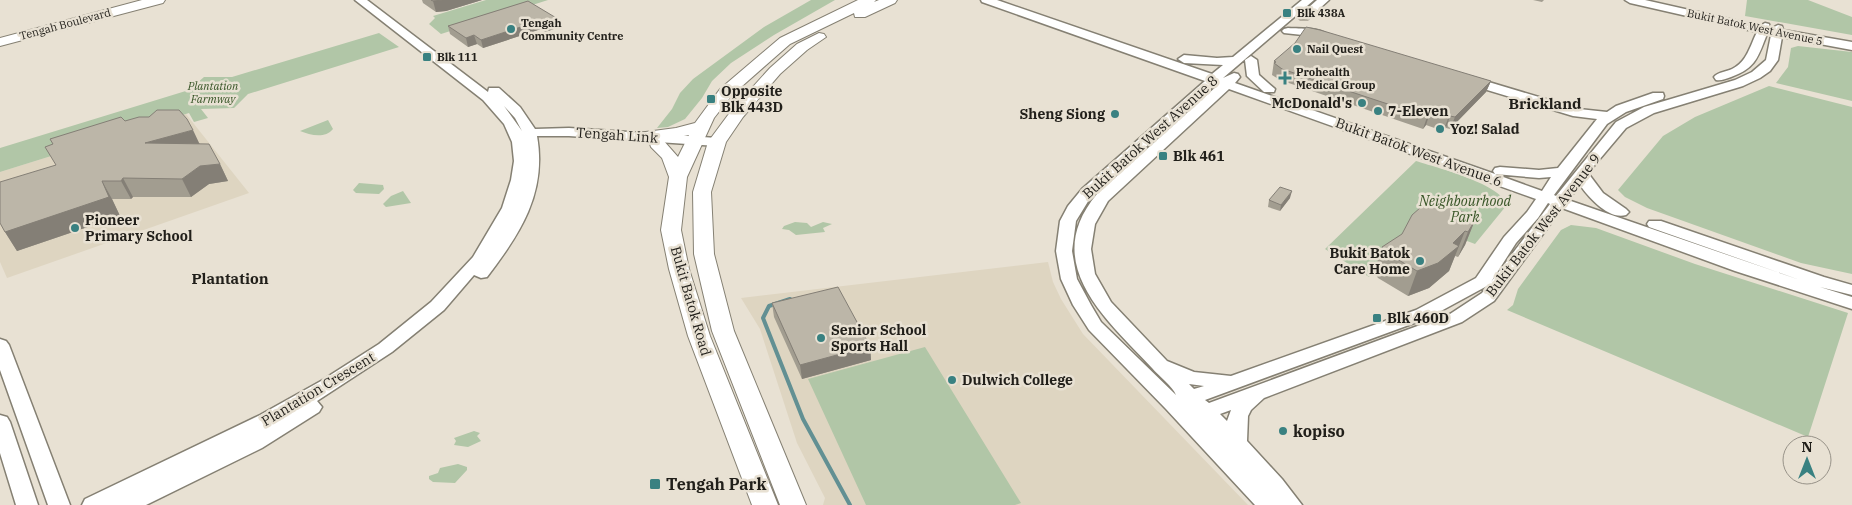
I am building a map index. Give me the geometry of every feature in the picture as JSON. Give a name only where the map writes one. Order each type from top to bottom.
[{"type":"main road","name":"Tengah Boulevard","points":[[0,35],[135,0]]},
{"type":"main road","name":"Tengah Boulevard","points":[[0,42],[158,0]]},
{"type":"main road","name":"Bukit Batok Road","points":[[765,505],[699,336],[679,269],[671,230],[678,177],[692,143],[702,126],[726,92],[745,74],[785,41],[869,0]]},
{"type":"main road","name":"Bukit Batok Road","points":[[793,505],[724,331],[704,254],[702,192],[716,145],[753,94],[775,71],[802,47],[866,10],[890,0]]},
{"type":"main road","points":[[650,140],[702,126]]},
{"type":"main road","points":[[650,140],[668,152],[673,159],[678,177]]},
{"type":"street","name":"Plantation Crescent","points":[[360,0],[477,84]]},
{"type":"street","name":"Plantation Crescent","points":[[126,505],[255,442],[391,356],[453,305],[501,249],[518,221],[527,197],[531,174],[524,138],[506,115],[477,84],[372,0]]},
{"type":"street","name":"Bukit Batok West Avenue 6","points":[[986,0],[1182,63]]},
{"type":"street","name":"Bukit Batok West Avenue 6","points":[[1016,0],[1182,63],[1222,82],[1282,103],[1620,218],[1852,290]]},
{"type":"street","name":"Bukit Batok West Avenue 8","points":[[1268,505],[1196,415],[1095,326],[1069,279],[1064,252],[1068,222],[1076,206],[1088,192],[1194,98],[1222,82],[1236,60],[1309,0]]},
{"type":"street","name":"Bukit Batok West Avenue 8","points":[[1182,401],[1158,364],[1106,308],[1086,273],[1083,259],[1084,234],[1088,220],[1103,198],[1222,82],[1288,31],[1324,0]]},
{"type":"street","name":"Bukit Batok West Avenue 5","points":[[1630,0],[1730,22],[1746,31],[1852,40]]},
{"type":"street","name":"Bukit Batok West Avenue 5","points":[[1648,0],[1762,32]]},
{"type":"street","points":[[1299,22],[1304,28],[1314,33],[1340,41]]},
{"type":"street","points":[[1288,31],[1314,33]]},
{"type":"street","name":"Bukit Batok West Avenue 9","points":[[1196,415],[1456,318],[1488,297],[1540,217],[1548,192],[1596,127],[1610,116],[1633,104],[1743,69],[1749,63],[1762,32]]},
{"type":"street","points":[[1777,34],[1791,39],[1820,41]]},
{"type":"street","name":"Bukit Batok West Avenue 9","points":[[1182,401],[1442,306],[1482,282],[1510,240],[1563,198],[1621,125],[1649,110],[1739,83],[1756,76],[1772,60],[1777,34]]},
{"type":"street","name":"Bukit Batok West Avenue 5","points":[[1820,41],[1852,46]]},
{"type":"street","points":[[1182,63],[1236,60]]},
{"type":"street","points":[[1251,60],[1253,76],[1269,89]]},
{"type":"street","points":[[1182,63],[1196,80],[1197,86],[1194,98]]},
{"type":"street","points":[[1460,78],[1578,113],[1610,116]]},
{"type":"street","name":"Bukit Batok West Avenue 6","points":[[1222,82],[1269,89],[1503,177]]},
{"type":"street","points":[[1222,82],[1242,96],[1282,103]]},
{"type":"street","points":[[1578,113],[1596,127]]},
{"type":"street","name":"Plantation Crescent","points":[[93,505],[245,432],[316,394],[383,351],[440,303],[464,278],[488,248],[504,221],[515,197],[520,176],[520,155],[524,138]]},
{"type":"street","name":"Tengah Link","points":[[524,138],[650,140],[716,145]]},
{"type":"street","points":[[1503,177],[1562,172]]},
{"type":"street","points":[[1581,173],[1586,185],[1620,218]]},
{"type":"street","points":[[1503,177],[1540,217],[1620,218]]},
{"type":"street","name":"Bukit Batok West Avenue 6","points":[[1620,218],[1766,276],[1852,303]]},
{"type":"street","points":[[0,345],[59,505]]},
{"type":"street","points":[[1158,364],[1183,376],[1204,380],[1223,381],[1239,379]]},
{"type":"street","points":[[1237,444],[1236,427],[1240,410],[1248,400],[1265,389]]},
{"type":"street","name":"Bukit Batok West Avenue 8","points":[[1196,415],[1237,444],[1271,480],[1291,505]]},
{"type":"street","points":[[0,422],[27,505]]},
{"type":"shaded area","name":"Pioneer Primary School","points":[[186,114],[249,193],[7,278],[0,262],[0,172]]},
{"type":"shaded area","name":"Dulwich College","points":[[1048,262],[1053,282],[1061,299],[1083,334],[1248,505],[823,505],[825,498],[797,443],[760,329],[741,298]]},
{"type":"green space","points":[[486,0],[548,0],[441,34],[429,24],[435,18],[433,16]]},
{"type":"green space","points":[[811,0],[835,0],[774,35],[731,63],[712,81],[702,98],[685,119],[668,127],[657,128],[672,109],[680,93],[693,79],[764,27]]},
{"type":"green space","points":[[1747,0],[1808,0],[1852,17],[1852,35],[1745,16]]},
{"type":"green space","name":"Plantation Farmway","points":[[379,33],[399,47],[248,94],[234,108],[201,109],[208,118],[194,122],[189,113],[0,172],[0,148],[189,90],[204,77],[232,77]]},
{"type":"green space","points":[[1798,46],[1852,52],[1852,101],[1776,83],[1788,67],[1791,48]]},
{"type":"green space","points":[[1769,86],[1852,107],[1852,274],[1801,263],[1647,208],[1625,197],[1618,190],[1663,136],[1695,117]]},
{"type":"green space","points":[[328,120],[333,129],[326,134],[313,135],[300,131]]},
{"type":"green space","name":"Neighbourhood Park","points":[[1416,161],[1468,178],[1482,184],[1503,198],[1506,206],[1475,244],[1420,223],[1369,277],[1325,249]]},
{"type":"green space","points":[[359,183],[383,185],[384,189],[379,194],[356,193],[353,190]]},
{"type":"green space","points":[[403,191],[411,203],[386,207],[383,204],[391,196]]},
{"type":"green space","points":[[795,222],[807,223],[811,227],[823,222],[832,224],[823,228],[825,232],[796,235],[789,230],[782,229],[784,226]]},
{"type":"green space","points":[[1571,225],[1596,228],[1695,264],[1848,313],[1809,435],[1803,435],[1507,310],[1513,305],[1518,289],[1561,230]]},
{"type":"green space","points":[[925,347],[1021,503],[1015,505],[866,505],[808,379]]},
{"type":"green space","points":[[474,431],[480,433],[477,436],[481,441],[468,447],[454,445],[456,441],[454,438]]},
{"type":"green space","points":[[458,464],[467,467],[467,470],[455,483],[433,482],[429,479],[429,476],[438,473],[440,468]]},
{"type":"building","points":[[528,1],[558,19],[543,24],[539,21],[481,40],[474,35],[466,38],[448,26]]},
{"type":"building","points":[[1306,27],[1491,81],[1455,117],[1450,116],[1448,119],[1430,113],[1427,117],[1282,69],[1274,63],[1295,43]]},
{"type":"building","points":[[157,110],[179,110],[193,130],[145,143],[209,144],[220,164],[200,166],[182,179],[123,178],[121,181],[102,181],[109,197],[5,232],[0,223],[0,182],[56,165],[45,147],[53,144],[50,139],[121,117],[125,121],[139,117],[149,117]]},
{"type":"building","points":[[1280,187],[1292,191],[1281,205],[1269,200]]},
{"type":"building","points":[[1429,200],[1466,213],[1464,216],[1475,220],[1468,232],[1465,231],[1453,243],[1459,246],[1438,263],[1417,271],[1387,253],[1382,247],[1402,234],[1412,215]]},
{"type":"building","name":"Senior School Sports Hall","points":[[838,287],[870,346],[800,365],[772,303]]},
{"type":"waterway","points":[[790,299],[769,306],[763,318],[803,419],[850,505]]},
{"type":"place","name":"Blk 438A","points":[[1287,13]]},
{"type":"place","name":"Tengah Community Centre","points":[[511,29]]},
{"type":"place","name":"Nail Quest","points":[[1297,49]]},
{"type":"place","name":"Blk 111","points":[[427,57]]},
{"type":"place","name":"Prohealth Medical Group","points":[[1285,78]]},
{"type":"place","name":"Opposite Blk 443D","points":[[711,99]]},
{"type":"place","name":"McDonald's","points":[[1362,103]]},
{"type":"place","name":"7-Eleven","points":[[1378,111]]},
{"type":"place","name":"Sheng Siong","points":[[1115,114]]},
{"type":"place","name":"Yoz! Salad","points":[[1440,129]]},
{"type":"place","name":"Blk 461","points":[[1163,156]]},
{"type":"place","name":"Pioneer Primary School","points":[[75,228]]},
{"type":"place","name":"Bukit Batok Care Home","points":[[1420,261]]},
{"type":"place","name":"Blk 460D","points":[[1377,318]]},
{"type":"place","name":"Senior School Sports Hall","points":[[821,338]]},
{"type":"place","name":"Dulwich College","points":[[952,380]]},
{"type":"place","name":"kopiso","points":[[1283,431]]},
{"type":"place","name":"Tengah Park","points":[[655,484]]},
{"type":"district","name":"Brickland","points":[[1545,104]]},
{"type":"district","name":"Plantation","points":[[230,279]]}]
